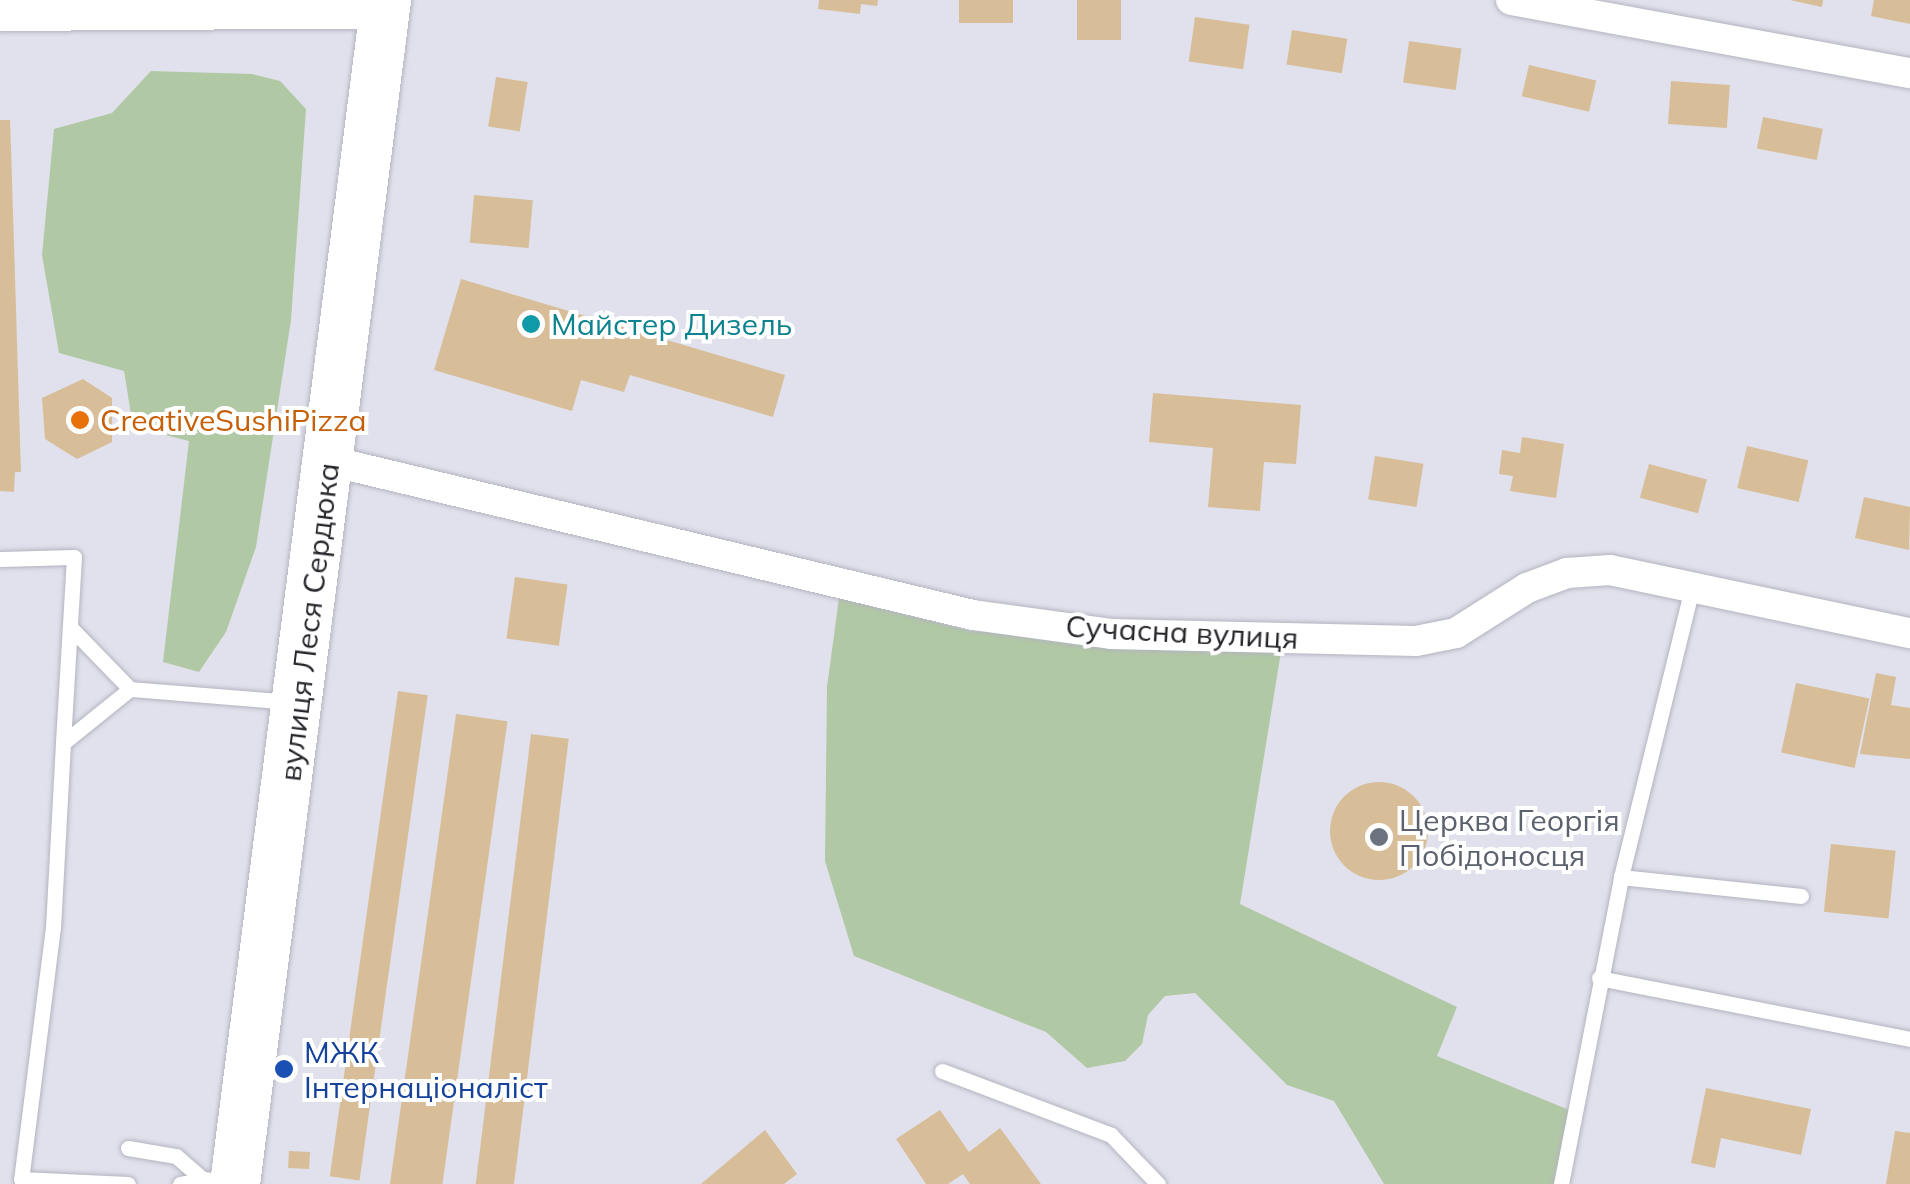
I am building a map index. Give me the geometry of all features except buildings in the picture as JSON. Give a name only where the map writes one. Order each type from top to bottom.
[{"type":"main road","name":"вулиця Леся Сердюка","points":[[223,1182],[298,703],[386,2]]},
{"type":"street","points":[[1512,0],[1910,73]]},
{"type":"street","points":[[0,8],[386,2]]},
{"type":"street","name":"Сучасна вулиця","points":[[330,462],[972,615],[1111,634],[1416,641],[1456,634],[1527,588],[1567,573],[1610,570],[1910,633]]},
{"type":"lane","points":[[0,559],[74,557],[53,927],[21,1179],[126,1184]]},
{"type":"lane","points":[[1561,1184],[1620,876],[1692,588]]},
{"type":"lane","points":[[70,627],[130,689],[298,703]]},
{"type":"lane","points":[[64,743],[130,689]]},
{"type":"lane","points":[[1620,876],[1801,896]]},
{"type":"lane","points":[[1600,978],[1910,1039]]},
{"type":"lane","points":[[942,1071],[1111,1135],[1158,1184]]},
{"type":"lane","points":[[128,1148],[176,1156],[223,1182]]},
{"type":"lane","points":[[180,1184],[223,1182]]},
{"type":"green space","points":[[151,71],[252,74],[280,81],[306,109],[291,320],[256,547],[226,632],[199,672],[163,662],[189,441],[133,427],[124,371],[59,353],[42,255],[54,129],[112,113]]},
{"type":"green space","points":[[839,598],[970,631],[1281,652],[1240,904],[1457,1007],[1437,1056],[1574,1112],[1561,1184],[1384,1184],[1334,1101],[1287,1085],[1195,993],[1165,996],[1148,1015],[1142,1044],[1125,1061],[1087,1068],[1046,1032],[854,956],[825,861],[827,687]]},
{"type":"place","name":"Майстер Дизель","points":[[531,324]]},
{"type":"place","name":"CreativeSushiPizza","points":[[80,420]]},
{"type":"place","name":"Церква Георгія Побідоносця","points":[[1379,837]]},
{"type":"place","name":"МЖК Інтернаціоналіст","points":[[284,1069]]}]
